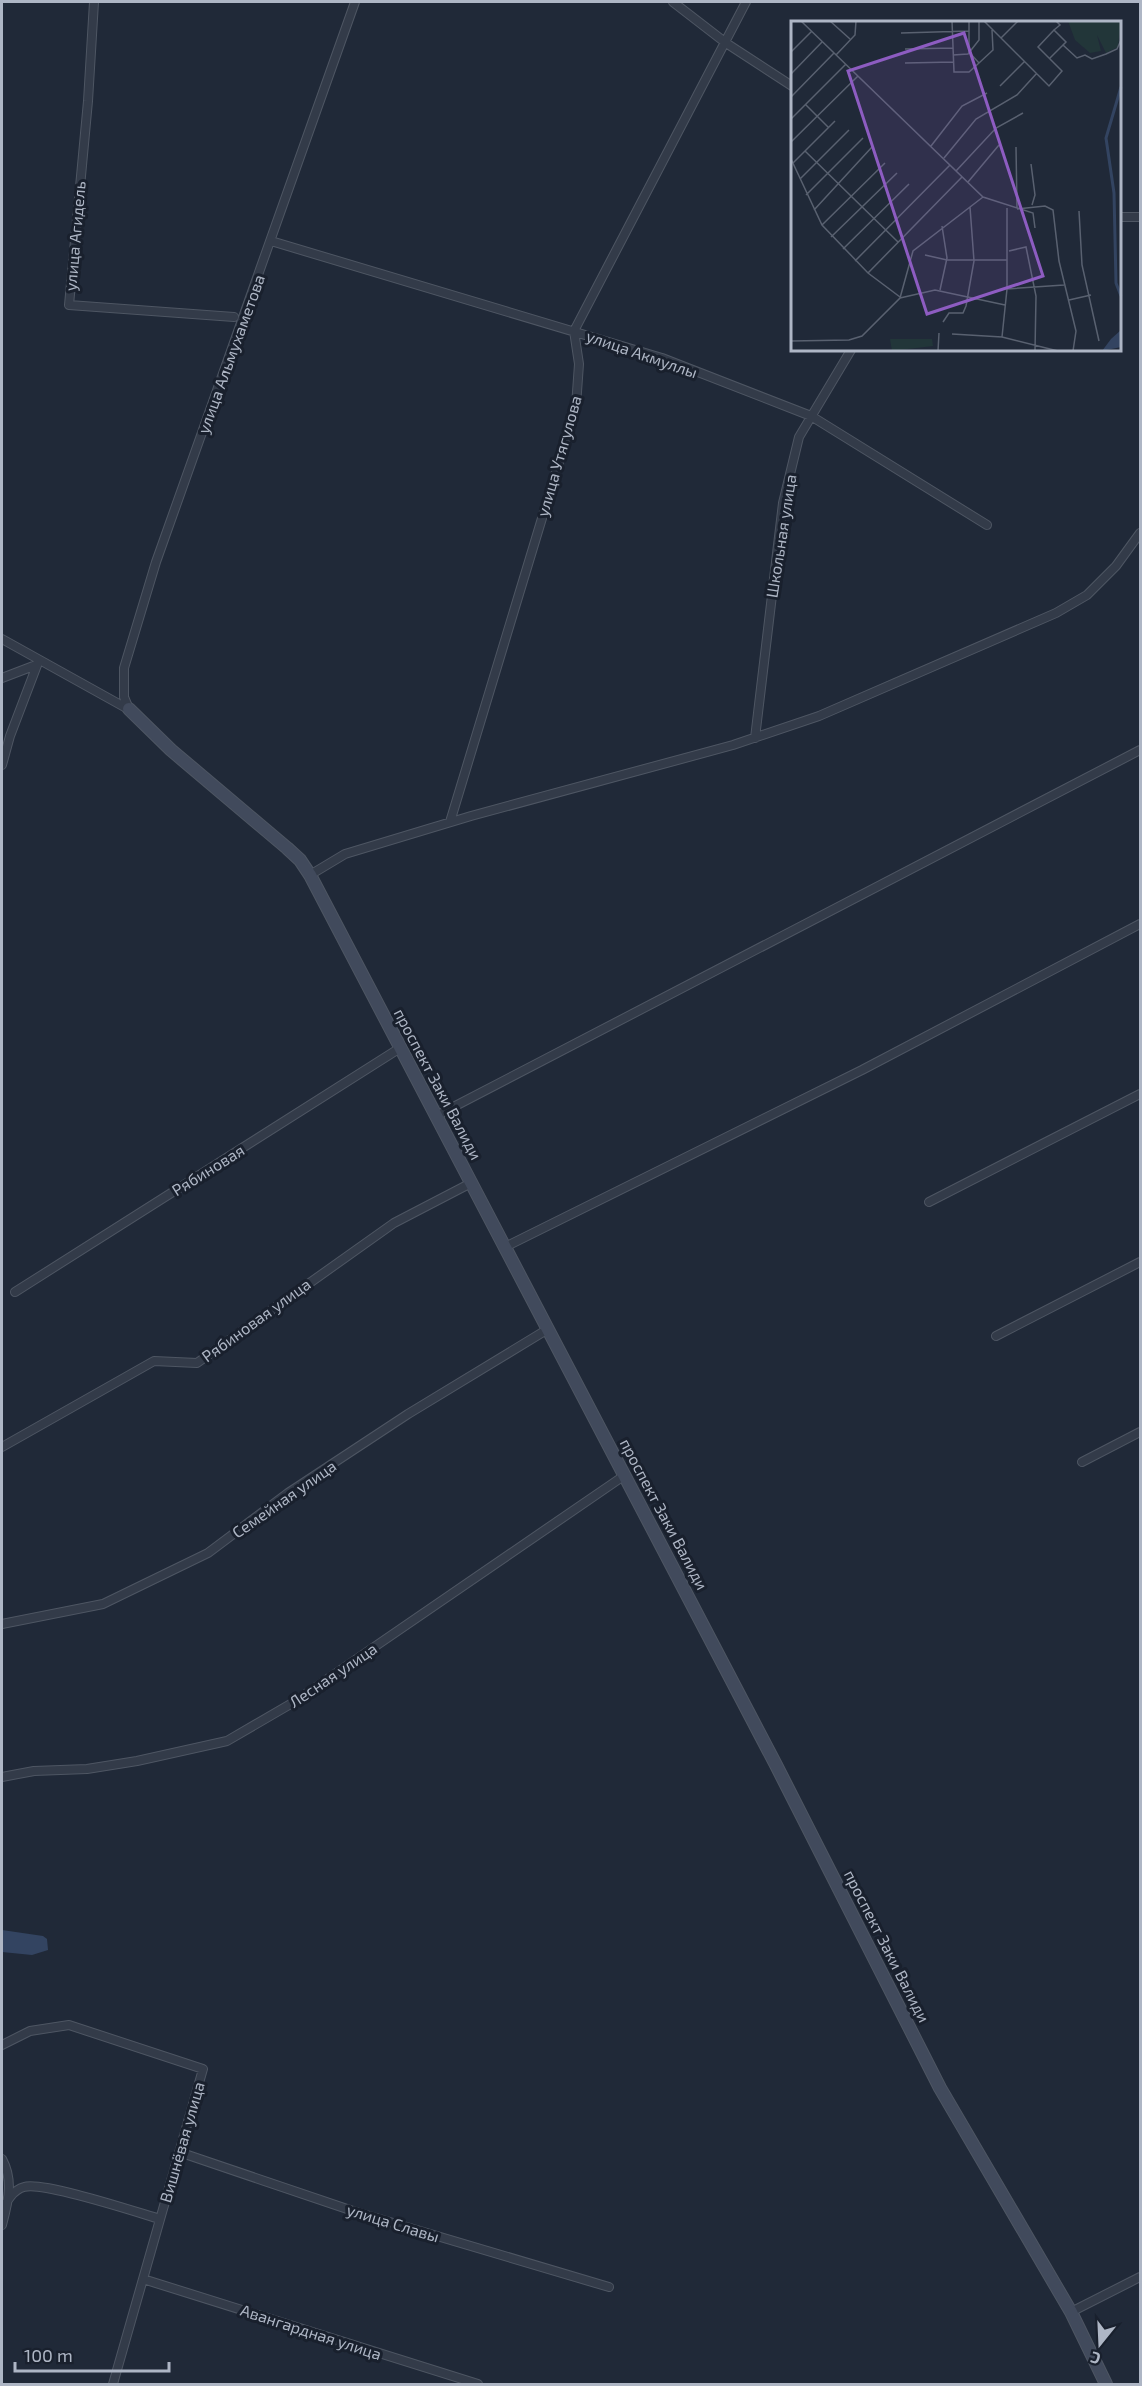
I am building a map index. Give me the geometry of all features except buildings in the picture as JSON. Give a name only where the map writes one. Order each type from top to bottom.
[{"type":"street","name":"улица Агидель","points":[[94,2],[88,100],[69,305],[234,317]]},
{"type":"street","name":"улица Альмухаметова","points":[[129,709],[122,685],[124,668],[156,561],[355,2]]},
{"type":"street","points":[[673,2],[726,43],[791,85]]},
{"type":"street","points":[[574,331],[746,2]]},
{"type":"street","points":[[1121,217],[1140,217]]},
{"type":"street","name":"улица Акмуллы","points":[[271,242],[662,358],[811,416],[987,525]]},
{"type":"street","name":"улица Утягулова","points":[[450,822],[576,406],[579,364],[574,331]]},
{"type":"street","name":"Школьная улица","points":[[755,738],[783,503],[799,437],[850,351]]},
{"type":"street","points":[[310,875],[345,854],[450,822],[755,738],[819,716],[1056,613],[1087,595],[1116,566],[1140,533]]},
{"type":"street","points":[[2,639],[38,663],[129,709]]},
{"type":"street","points":[[2,678],[38,663]]},
{"type":"street","points":[[2,765],[38,663]]},
{"type":"street","name":"проспект Заки Валиди","points":[[129,709],[171,750],[287,848],[300,860],[310,875],[625,1474],[940,2088],[1071,2312],[1106,2385]]},
{"type":"street","points":[[436,1116],[1140,750]]},
{"type":"street","points":[[505,1247],[862,1070],[1140,924]]},
{"type":"street","name":"Рябиновая","points":[[15,1292],[400,1048]]},
{"type":"street","points":[[929,1202],[1140,1094]]},
{"type":"street","name":"Рябиновая улица","points":[[2,1447],[154,1361],[197,1363],[286,1297],[394,1223],[471,1184]]},
{"type":"street","points":[[996,1336],[1140,1262]]},
{"type":"street","name":"Семейная улица","points":[[2,1624],[103,1604],[208,1553],[288,1493],[408,1414],[548,1329]]},
{"type":"street","points":[[1082,1462],[1140,1432]]},
{"type":"street","name":"Лесная улица","points":[[2,1777],[34,1771],[87,1769],[227,1741],[294,1702],[625,1474]]},
{"type":"street","name":"Вишнёвая улица","points":[[2,2045],[30,2031],[69,2025],[203,2069],[112,2385]]},
{"type":"street","name":"улица Славы","points":[[179,2152],[356,2212],[609,2287]]},
{"type":"street","points":[[2,2159],[7,2169],[10,2197],[2,2225]]},
{"type":"street","points":[[2,2210],[10,2197],[21,2188],[32,2185],[160,2219]]},
{"type":"street","points":[[1071,2312],[1140,2277]]},
{"type":"street","name":"Авангардная улица","points":[[143,2279],[478,2385]]},
{"type":"water","points":[[2,1930],[43,1936],[47,1939],[48,1950],[32,1955],[2,1952]]}]
